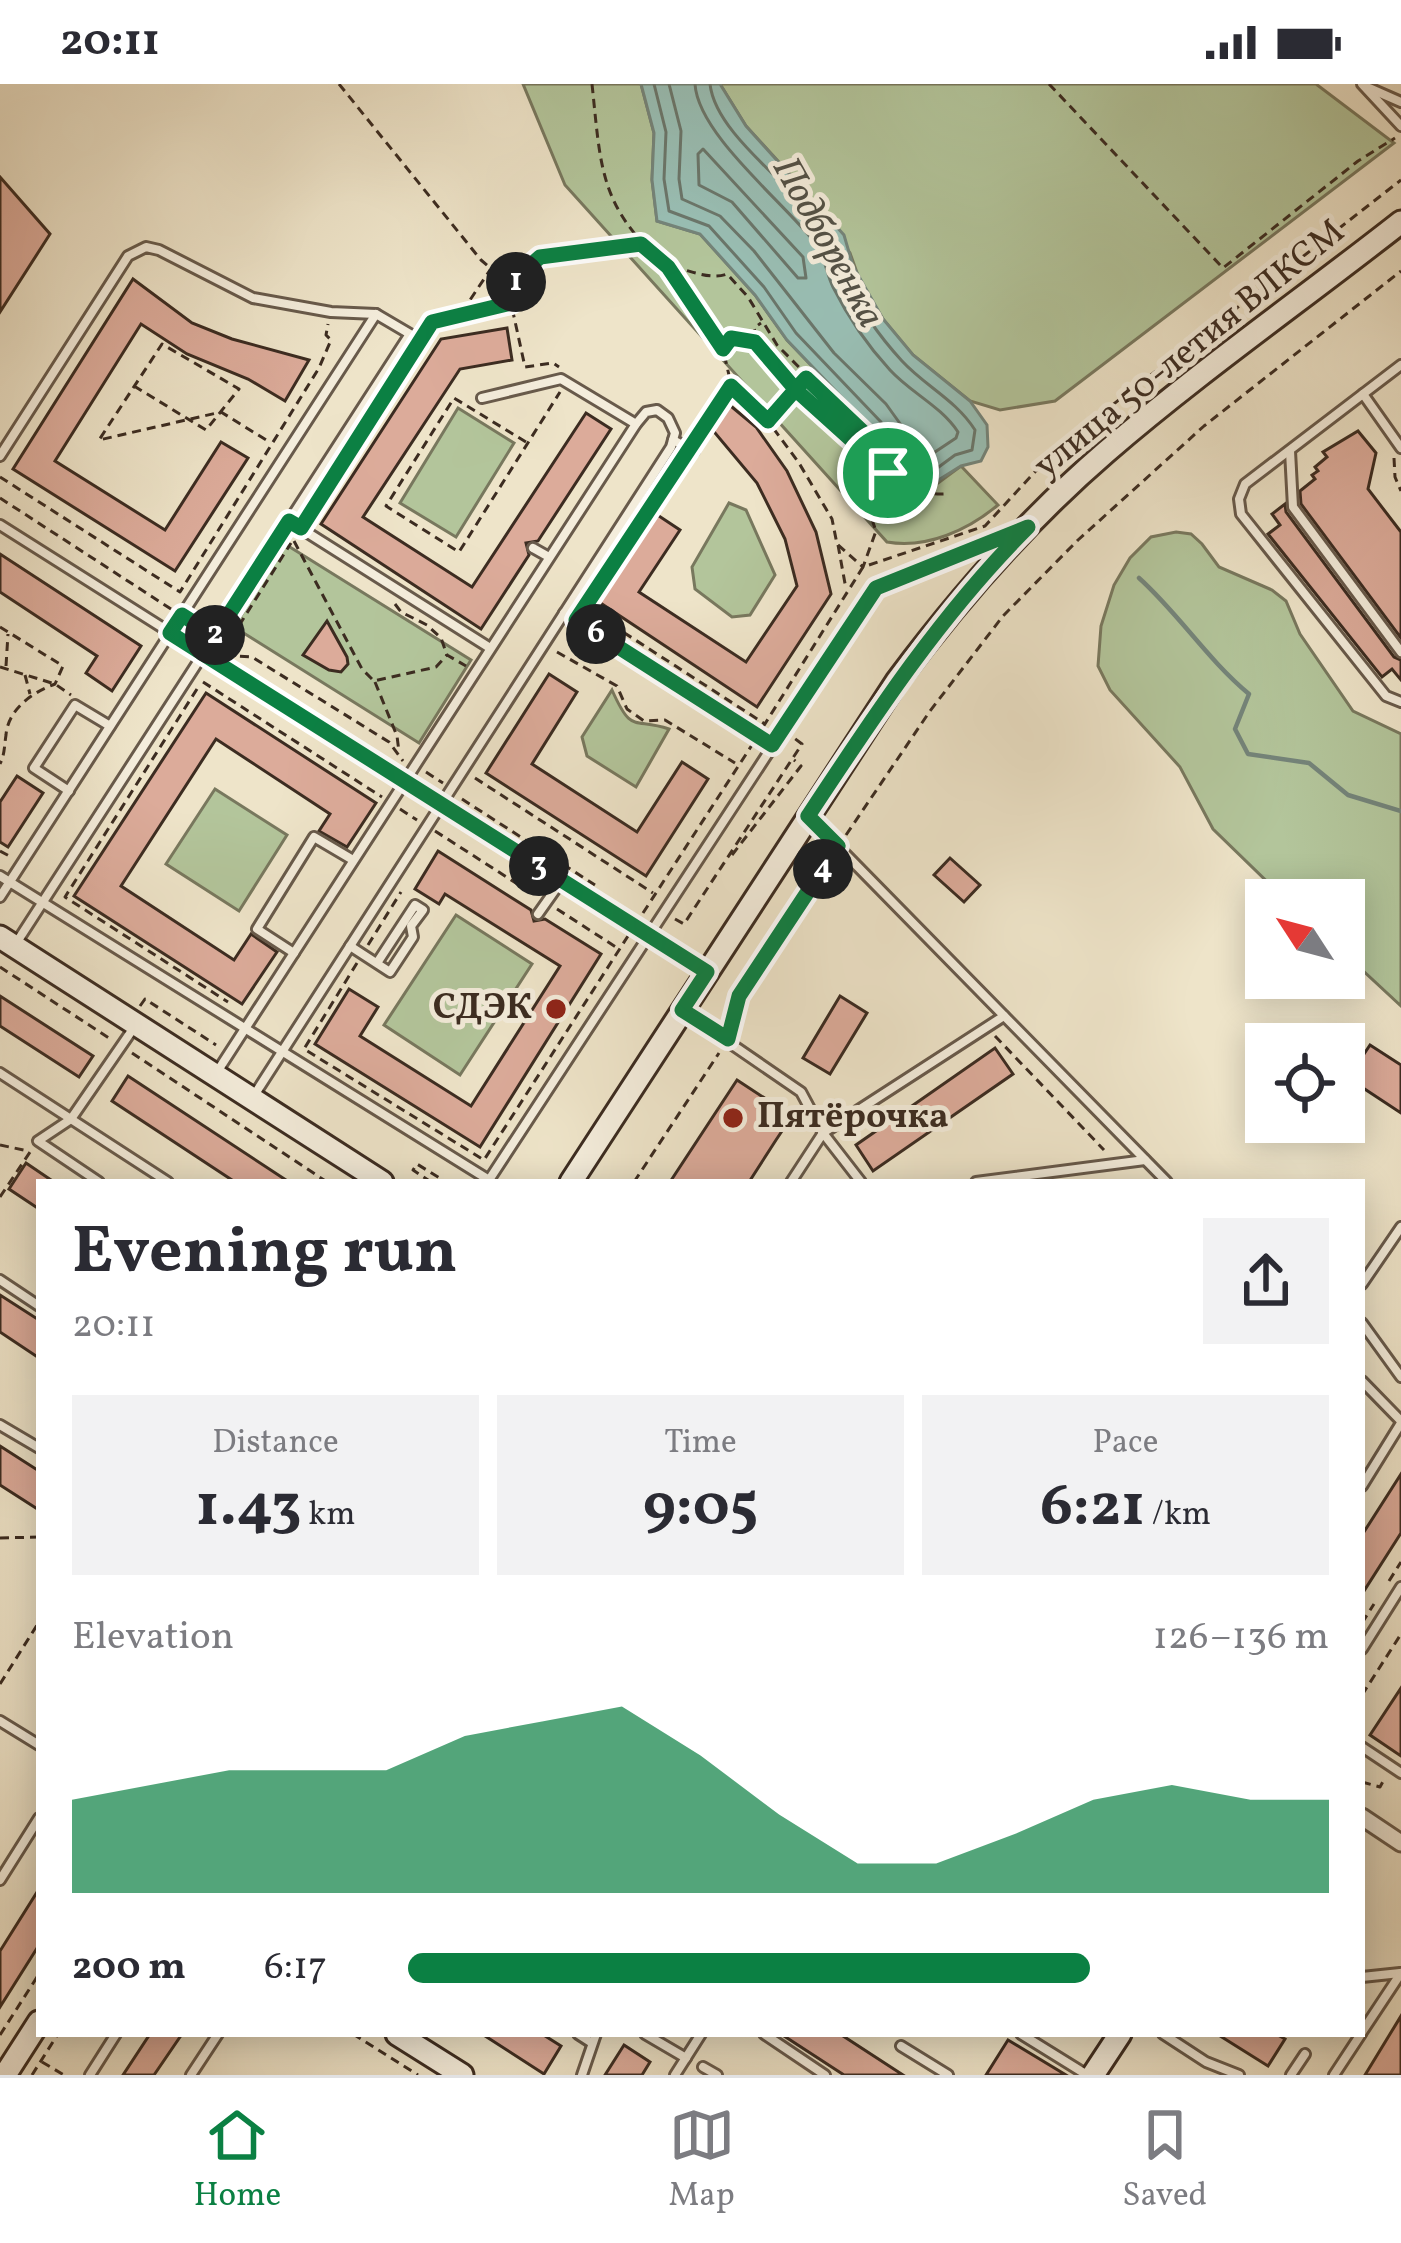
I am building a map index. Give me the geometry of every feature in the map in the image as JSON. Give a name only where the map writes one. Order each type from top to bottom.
[{"type":"main road","name":"улица 50-летия ВЛКСМ","points":[[573,1179],[897,681],[947,614],[1106,452],[1401,222]]},
{"type":"main road","points":[[7,942],[377,1179]]},
{"type":"main road","points":[[5,2075],[36,2026]]},
{"type":"main road","points":[[403,2037],[462,2075]]},
{"type":"main road","points":[[1090,2075],[1118,2037]]},
{"type":"street","points":[[1365,1819],[1401,1843]]},
{"type":"lane","points":[[1363,85],[1401,130]]},
{"type":"lane","points":[[1363,85],[1401,102]]},
{"type":"lane","points":[[0,456],[128,256],[146,247],[253,298],[331,312],[376,314],[410,334],[42,903],[7,942]]},
{"type":"lane","points":[[0,897],[5,879],[69,790],[376,314]]},
{"type":"lane","points":[[1401,364],[1245,484],[1239,499],[1240,514],[1386,696],[1401,702]]},
{"type":"lane","points":[[482,398],[561,379],[636,424]]},
{"type":"lane","points":[[1363,394],[1400,443]]},
{"type":"lane","points":[[215,1075],[486,646],[636,424],[646,412],[657,410],[668,418],[673,440],[252,1099]]},
{"type":"lane","points":[[673,440],[692,450]]},
{"type":"lane","points":[[1290,449],[1293,507],[1401,652]]},
{"type":"lane","points":[[289,521],[486,646]]},
{"type":"lane","points":[[0,525],[707,972]]},
{"type":"lane","points":[[490,1179],[876,588],[1028,527]]},
{"type":"lane","points":[[533,548],[549,557]]},
{"type":"lane","points":[[564,613],[772,745]]},
{"type":"lane","points":[[69,790],[34,768],[75,706],[110,726]]},
{"type":"lane","points":[[808,816],[1164,1179]]},
{"type":"lane","points":[[294,953],[257,929],[314,837],[353,860]]},
{"type":"lane","points":[[5,879],[487,1179]]},
{"type":"lane","points":[[538,914],[562,880]]},
{"type":"lane","points":[[350,946],[390,972],[413,937],[411,926],[423,910],[415,905],[377,963]]},
{"type":"lane","points":[[682,1010],[801,1092],[859,1179]]},
{"type":"lane","points":[[793,1179],[824,1133],[1004,1016]]},
{"type":"lane","points":[[95,1179],[38,1141],[71,1118],[122,1046],[133,1022]]},
{"type":"lane","points":[[0,1072],[163,1179]]},
{"type":"lane","points":[[997,1179],[1145,1160]]},
{"type":"lane","points":[[1365,1280],[1401,1227]]},
{"type":"lane","points":[[0,1280],[36,1304]]},
{"type":"lane","points":[[1365,1327],[1401,1377]]},
{"type":"lane","points":[[1365,1384],[1401,1422],[1365,1481]]},
{"type":"lane","points":[[0,1425],[36,1446]]},
{"type":"lane","points":[[1365,1644],[1401,1587]]},
{"type":"lane","points":[[0,1721],[36,1743]]},
{"type":"lane","points":[[1365,1750],[1397,1770]]},
{"type":"lane","points":[[0,1880],[36,1823]]},
{"type":"lane","points":[[1365,1977],[1401,1973]]},
{"type":"lane","points":[[1365,2027],[1401,1973]]},
{"type":"lane","points":[[90,2075],[114,2037]]},
{"type":"lane","points":[[191,2075],[216,2037]]},
{"type":"lane","points":[[650,2037],[686,2058]]},
{"type":"lane","points":[[675,2075],[699,2037]]},
{"type":"lane","points":[[768,2037],[825,2075]]},
{"type":"lane","points":[[1026,2037],[1090,2075]]},
{"type":"lane","points":[[1167,2037],[1239,2075]]},
{"type":"lane","points":[[1334,2075],[1358,2037]]},
{"type":"lane","points":[[586,2074],[594,2038]]},
{"type":"lane","points":[[902,2047],[948,2075]]},
{"type":"lane","points":[[1291,2075],[1306,2054]]},
{"type":"lane","points":[[1198,2075],[1207,2062]]},
{"type":"lane","points":[[703,2066],[717,2075]]},
{"type":"path","points":[[340,84],[491,269],[502,278],[517,277]]},
{"type":"path","points":[[592,84],[601,171],[626,226],[668,267],[723,349],[731,386],[768,421],[799,463],[832,519],[847,593]]},
{"type":"path","points":[[1049,84],[1223,268],[1401,130]]},
{"type":"path","points":[[985,526],[1055,449],[1401,180]]},
{"type":"path","points":[[572,375],[553,363],[525,367],[511,303],[517,277],[540,257],[641,244]]},
{"type":"path","points":[[668,267],[716,278],[727,274],[748,297],[777,345],[863,432],[896,479]]},
{"type":"path","points":[[461,315],[491,269]]},
{"type":"path","points":[[636,1179],[728,1039],[739,996],[929,711],[1004,616],[1078,540],[1204,426],[1401,271]]},
{"type":"path","points":[[419,342],[432,322],[511,303]]},
{"type":"path","points":[[0,477],[180,592],[319,368],[331,340],[326,335],[331,312]]},
{"type":"path","points":[[763,322],[754,328],[755,342],[842,435],[896,479],[929,495],[944,494]]},
{"type":"path","points":[[723,349],[731,338],[755,342]]},
{"type":"path","points":[[134,386],[188,420],[206,430],[221,412],[238,388],[162,344],[134,386],[99,440],[188,420],[221,412],[273,444]]},
{"type":"path","points":[[768,421],[806,378]]},
{"type":"path","points":[[576,620],[731,386]]},
{"type":"path","points":[[526,442],[454,398],[386,506],[459,552],[561,391]]},
{"type":"path","points":[[837,544],[862,568],[875,531],[842,435]]},
{"type":"path","points":[[0,498],[182,615]]},
{"type":"path","points":[[215,662],[301,528]]},
{"type":"path","points":[[294,539],[312,550]]},
{"type":"path","points":[[294,539],[362,669],[374,680],[397,736],[400,758]]},
{"type":"path","points":[[388,595],[401,612],[428,625],[441,638],[447,655],[468,668],[486,646]]},
{"type":"path","points":[[585,607],[802,744],[684,925],[649,902]]},
{"type":"path","points":[[0,627],[63,666],[55,685],[29,694],[5,730]]},
{"type":"path","points":[[8,632],[3,667],[55,685]]},
{"type":"path","points":[[215,636],[238,656],[252,657],[389,742],[400,758],[602,889]]},
{"type":"path","points":[[555,652],[617,686],[627,709],[644,721],[665,720],[738,765]]},
{"type":"path","points":[[374,680],[436,668],[447,655]]},
{"type":"path","points":[[25,674],[29,694]]},
{"type":"path","points":[[226,1000],[65,897],[202,681],[619,950]]},
{"type":"path","points":[[0,724],[7,749],[0,764]]},
{"type":"path","points":[[720,868],[774,806],[801,766],[793,759]]},
{"type":"path","points":[[473,777],[655,893]]},
{"type":"path","points":[[387,800],[401,779]]},
{"type":"path","points":[[438,833],[460,798]]},
{"type":"path","points":[[400,893],[304,1048],[484,1160],[634,926]]},
{"type":"path","points":[[0,967],[322,1179]]},
{"type":"path","points":[[133,1022],[145,1000],[223,1050],[243,1026]]},
{"type":"path","points":[[987,1027],[1116,1162]]},
{"type":"path","points":[[0,1198],[38,1141]]},
{"type":"path","points":[[0,1145],[31,1152]]},
{"type":"path","points":[[426,1179],[413,1170],[418,1164],[441,1179]]},
{"type":"path","points":[[0,1538],[36,1537]]},
{"type":"path","points":[[0,1684],[36,1627]]},
{"type":"path","points":[[1365,1689],[1401,1634]]},
{"type":"path","points":[[1365,1783],[1379,1786],[1397,1770]]},
{"type":"path","points":[[0,2035],[36,1979]]},
{"type":"path","points":[[32,2075],[56,2037]]},
{"type":"path","points":[[358,2037],[418,2075]]},
{"type":"path","points":[[41,2061],[64,2075]]},
{"type":"green space","points":[[523,84],[641,84],[654,133],[652,180],[657,221],[700,234],[755,295],[787,340],[907,473],[938,483],[961,466],[998,505],[946,536],[917,543],[887,542],[565,185]]},
{"type":"green space","points":[[720,84],[1316,84],[1394,143],[1055,401],[1000,410],[970,401],[913,355],[883,319],[850,253],[798,183],[746,126]]},
{"type":"green space","points":[[458,408],[514,443],[456,537],[400,503]]},
{"type":"green space","points":[[729,503],[746,510],[775,575],[750,615],[732,617],[695,589],[692,567]]},
{"type":"green space","points":[[1191,534],[1219,567],[1286,601],[1300,634],[1353,711],[1401,734],[1401,1006],[1365,973],[1365,879],[1264,879],[1213,829],[1180,767],[1110,690],[1098,666],[1101,626],[1114,585],[1130,558],[1151,537]]},
{"type":"green space","points":[[285,544],[471,660],[419,743],[234,627]]},
{"type":"green space","points":[[612,690],[629,719],[669,729],[636,787],[587,756],[582,737]]},
{"type":"green space","points":[[215,789],[287,835],[239,911],[166,864]]},
{"type":"green space","points":[[456,915],[532,964],[460,1075],[384,1025]]},
{"type":"water","points":[[641,84],[720,84],[746,126],[844,235],[853,266],[883,319],[913,355],[970,401],[987,425],[988,447],[981,461],[961,466],[932,484],[907,473],[787,340],[755,295],[700,234],[657,221],[652,180],[654,133]]},
{"type":"building","points":[[0,177],[50,234],[0,312]]},
{"type":"building","points":[[133,279],[192,323],[309,360],[285,401],[248,379],[187,354],[141,324],[55,461],[165,530],[221,442],[248,458],[175,571],[13,469]]},
{"type":"building","points":[[507,328],[512,360],[460,369],[363,517],[472,587],[586,413],[611,429],[538,541],[526,543],[529,555],[481,629],[321,524],[441,339]]},
{"type":"building","points":[[726,402],[756,427],[787,471],[816,532],[831,594],[757,707],[596,600],[653,512],[680,530],[639,592],[746,662],[797,586],[785,539],[757,483],[710,427]]},
{"type":"building","points":[[1358,431],[1376,453],[1368,489],[1401,532],[1401,638],[1301,504],[1300,491],[1315,479],[1315,467],[1327,457],[1323,452]]},
{"type":"building","points":[[1285,504],[1286,512],[1394,657],[1401,660],[1401,680],[1392,669],[1382,677],[1268,534],[1280,525],[1272,514]]},
{"type":"building","points":[[0,554],[141,646],[112,691],[86,673],[97,656],[0,592]]},
{"type":"building","points":[[327,621],[347,657],[341,672],[303,655]]},
{"type":"building","points":[[549,674],[577,692],[532,764],[637,832],[682,762],[708,779],[646,876],[486,773]]},
{"type":"building","points":[[206,693],[376,803],[347,847],[319,831],[330,814],[216,739],[121,886],[234,960],[251,934],[277,952],[242,1004],[74,896]]},
{"type":"building","points":[[17,776],[43,793],[8,847],[0,842],[0,802]]},
{"type":"building","points":[[438,851],[531,910],[534,921],[545,919],[601,954],[480,1147],[315,1044],[349,989],[378,1007],[360,1036],[471,1106],[560,966],[445,894],[439,904],[415,889]]},
{"type":"building","points":[[950,858],[980,885],[964,902],[934,875]]},
{"type":"building","points":[[0,996],[93,1056],[79,1077],[0,1026]]},
{"type":"building","points":[[840,996],[867,1013],[830,1074],[803,1058]]},
{"type":"building","points":[[1370,1045],[1401,1065],[1401,1113],[1365,1089],[1365,1052]]},
{"type":"building","points":[[995,1048],[1013,1074],[873,1171],[856,1145]]},
{"type":"building","points":[[128,1076],[284,1179],[230,1179],[112,1101]]},
{"type":"building","points":[[737,1080],[792,1116],[751,1179],[672,1179]]},
{"type":"building","points":[[26,1163],[50,1179],[36,1179],[36,1207],[9,1189]]},
{"type":"building","points":[[0,1295],[36,1318],[36,1356],[0,1332]]},
{"type":"building","points":[[0,1446],[36,1469],[36,1508],[0,1485]]},
{"type":"building","points":[[1401,1474],[1401,1533],[1365,1589],[1365,1530]]},
{"type":"building","points":[[1401,1688],[1401,1756],[1370,1735]]},
{"type":"building","points":[[36,1894],[36,1950],[0,2007],[0,1951]]},
{"type":"building","points":[[1401,2016],[1401,2075],[1365,2075]]},
{"type":"building","points":[[148,2037],[180,2037],[154,2075],[123,2075]]},
{"type":"building","points":[[487,2037],[547,2037],[561,2046],[544,2074]]},
{"type":"building","points":[[786,2037],[845,2037],[903,2075],[844,2075]]},
{"type":"building","points":[[1222,2037],[1285,2039],[1268,2066]]},
{"type":"building","points":[[1008,2040],[1066,2075],[986,2075]]},
{"type":"building","points":[[624,2045],[650,2062],[642,2075],[605,2075]]},
{"type":"waterway","name":"Подборенка","points":[[1139,578],[1249,694],[1235,729],[1248,754],[1309,763],[1348,795],[1401,811]]},
{"type":"place","name":"СДЭК","points":[[556,1009]]},
{"type":"place","name":"Пятёрочка","points":[[733,1118]]},
{"type":"route","points":[[888,473],[796,390],[755,342],[731,338],[723,349],[668,267],[641,244],[540,257],[517,277],[511,303],[432,322],[301,528],[289,521],[215,636],[182,615],[170,633],[707,972],[682,1010],[728,1039],[739,996],[838,846],[808,816],[947,614],[1028,527],[876,588],[772,745],[576,620],[731,386],[768,421],[796,390],[806,378],[863,432],[896,479],[888,473]]}]
